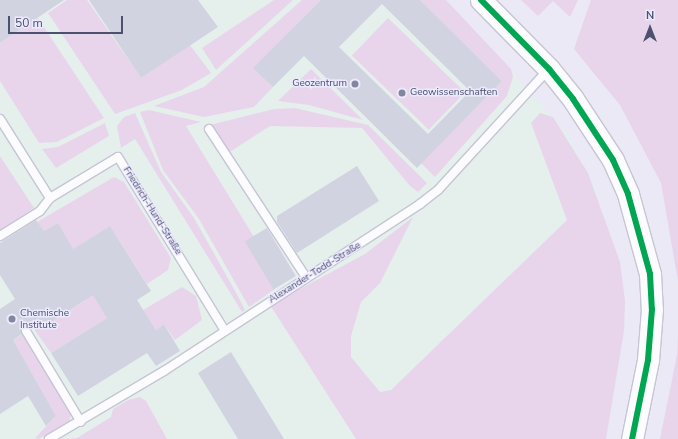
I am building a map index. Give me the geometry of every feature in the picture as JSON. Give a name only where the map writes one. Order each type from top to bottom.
[{"type":"street","points":[[481,0],[549,69],[613,160],[641,237],[650,274],[651,334],[632,439]]},
{"type":"lane","name":"Alexander-Todd-Straße","points":[[49,439],[81,422],[225,331],[306,277],[372,238],[438,190],[549,69]]},
{"type":"lane","points":[[0,119],[50,198],[40,211],[0,236]]},
{"type":"lane","points":[[209,129],[306,277]]},
{"type":"lane","name":"Friedrich-Hund-Straße","points":[[50,198],[118,157],[225,331]]},
{"type":"lane","points":[[26,331],[81,422]]},
{"type":"shaded area","points":[[0,0],[446,0],[567,133],[598,194],[487,337],[387,439],[0,439]]},
{"type":"shaded area","points":[[67,0],[87,0],[141,78],[190,45],[211,73],[182,90],[115,114],[48,13]]},
{"type":"shaded area","points":[[274,0],[293,0],[216,70],[202,48]]},
{"type":"shaded area","points":[[302,0],[321,0],[254,68],[273,87],[254,107],[204,117],[154,106],[204,87]]},
{"type":"shaded area","points":[[420,0],[446,0],[511,69],[513,77],[507,96],[435,177],[421,163],[502,81]]},
{"type":"shaded area","points":[[521,0],[578,0],[570,17],[553,1],[538,16]]},
{"type":"shaded area","points":[[591,0],[678,0],[678,281],[661,183],[620,105],[574,49]]},
{"type":"shaded area","points":[[38,18],[104,118],[57,142],[39,143],[0,81],[0,43]]},
{"type":"shaded area","points":[[388,18],[465,92],[429,130],[352,55]]},
{"type":"shaded area","points":[[311,69],[363,120],[309,105],[278,101]]},
{"type":"shaded area","points":[[295,108],[368,125],[427,183],[418,192],[410,186],[362,128],[270,126],[228,153],[210,125],[274,109]]},
{"type":"shaded area","points":[[149,110],[201,122],[186,126],[254,237],[245,242],[275,289],[249,307],[199,219],[163,170],[140,112]]},
{"type":"shaded area","points":[[135,113],[161,172],[194,218],[239,298],[245,310],[242,312],[135,139],[121,148],[117,126],[124,117]]},
{"type":"shaded area","points":[[540,113],[553,117],[588,173],[620,262],[625,301],[624,331],[606,439],[356,439],[270,305],[365,254],[413,217],[380,283],[361,302],[351,336],[351,357],[380,392],[391,390],[567,220],[531,123]]},
{"type":"shaded area","points":[[105,123],[109,136],[56,168],[42,149],[58,147]]},
{"type":"shaded area","points":[[0,156],[34,208],[0,230]]},
{"type":"shaded area","points":[[114,177],[124,182],[171,258],[168,270],[147,284],[110,226],[67,253],[58,223],[44,231],[37,222]]},
{"type":"shaded area","points":[[182,287],[196,296],[202,320],[175,340],[164,324],[156,330],[143,310]]},
{"type":"shaded area","points":[[90,289],[115,313],[51,353],[36,332],[86,300],[83,294]]},
{"type":"shaded area","points":[[23,334],[72,413],[69,421],[39,439],[35,438],[56,416],[13,340]]},
{"type":"shaded area","points":[[678,334],[678,439],[660,439],[677,355]]},
{"type":"shaded area","points":[[140,397],[146,401],[167,439],[65,439],[77,438],[111,417],[113,409],[128,400]]},
{"type":"building","points":[[0,0],[64,0],[0,43]]},
{"type":"building","points":[[89,0],[198,0],[218,27],[141,78]]},
{"type":"building","name":"Geozentrum","points":[[321,0],[420,0],[502,81],[417,168],[304,56],[273,87],[253,68]],"holes":[[[382,4],[470,91],[428,134],[339,47]]]},
{"type":"building","points":[[357,166],[379,201],[297,253],[277,222],[277,216]]},
{"type":"building","points":[[36,220],[44,231],[58,223],[73,249],[110,226],[151,291],[137,300],[156,330],[164,324],[180,351],[156,366],[147,353],[78,396],[51,353],[107,318],[93,295],[36,332],[34,327],[24,326],[22,334],[13,340],[56,416],[46,426],[28,396],[0,414],[0,309],[15,299],[0,275],[0,243]]},
{"type":"building","points":[[267,228],[296,276],[274,289],[245,241]]},
{"type":"building","points":[[231,352],[284,439],[238,439],[198,373]]},
{"type":"transit line","points":[[481,0],[549,69],[573,99],[613,160],[628,194],[650,274],[652,309],[648,360],[632,439]]},
{"type":"place","name":"Geozentrum","points":[[355,84]]},
{"type":"place","name":"Geowissenschaften","points":[[402,93]]},
{"type":"place","name":"Chemische Institute","points":[[12,319]]}]
